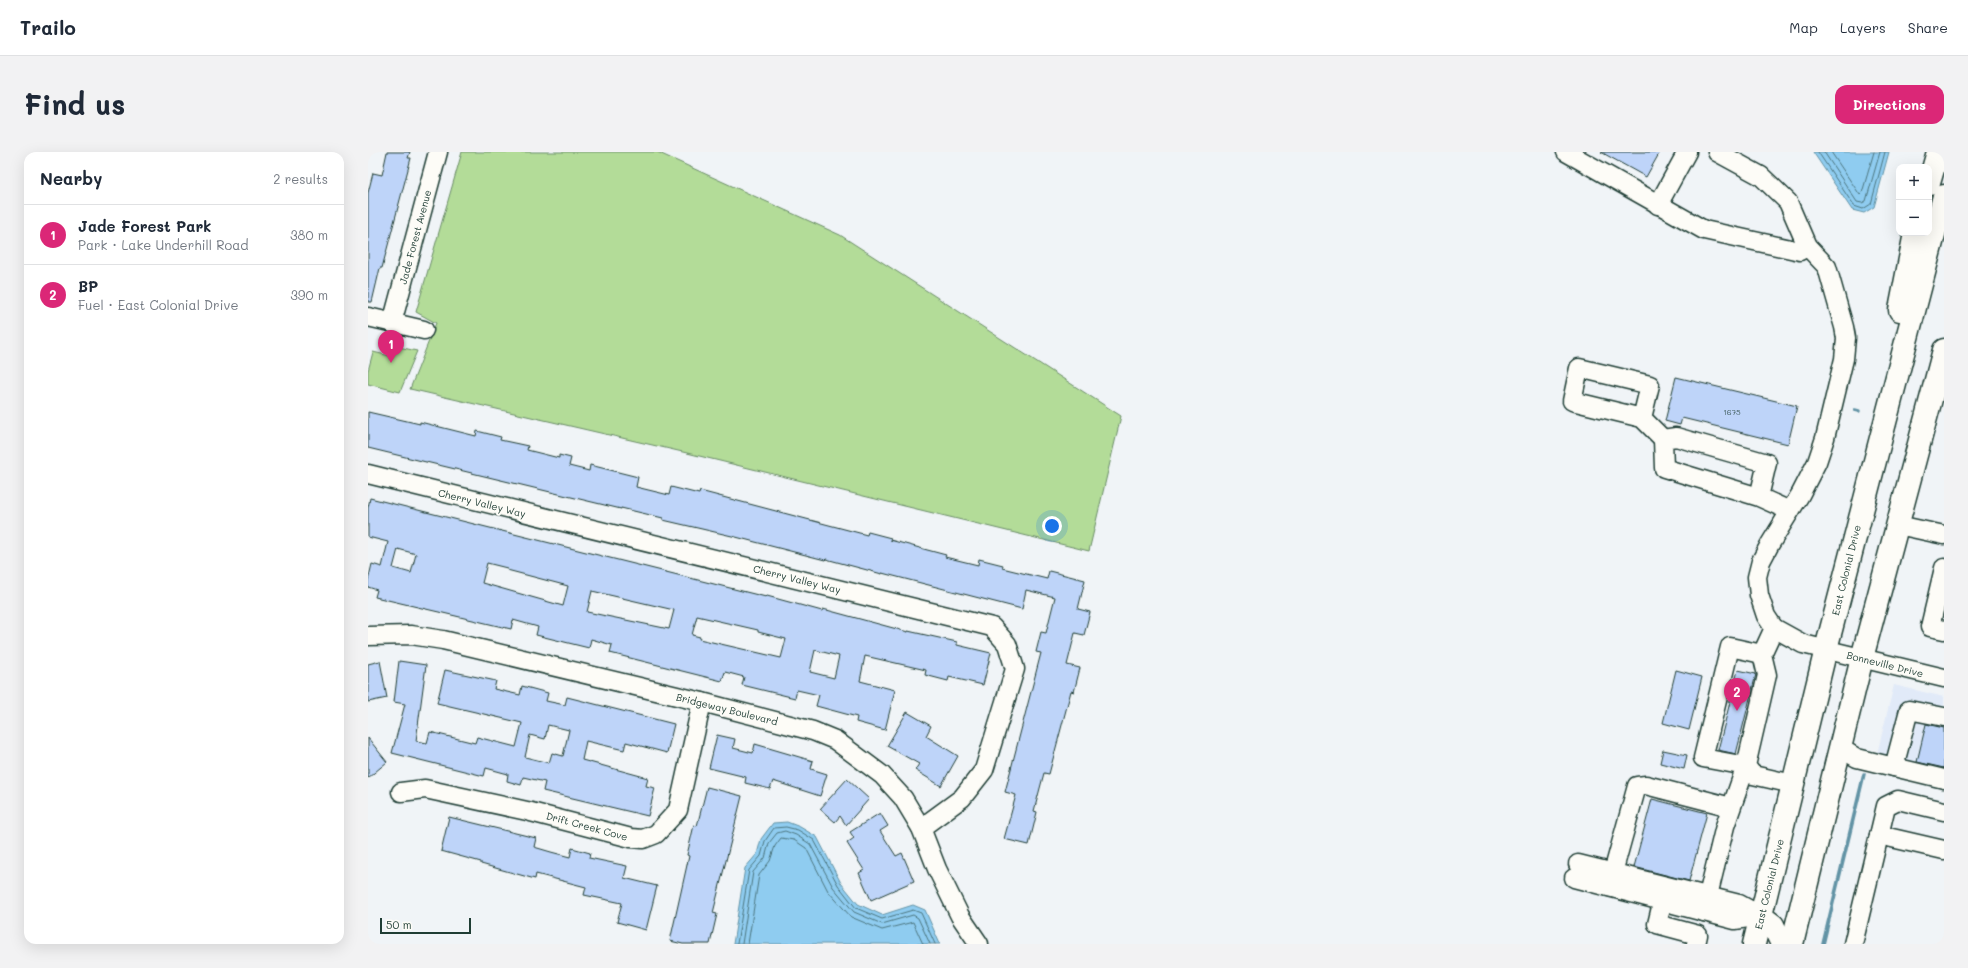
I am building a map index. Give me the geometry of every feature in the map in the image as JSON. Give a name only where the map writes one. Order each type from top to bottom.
[{"type":"highway","points":[[1932,173],[1938,152]]},
{"type":"highway","name":"East Colonial Drive","points":[[1754,944],[1793,784],[1833,651],[1864,500],[1944,196]]},
{"type":"highway","points":[[1864,500],[1914,236]]},
{"type":"highway","points":[[1833,651],[1944,249]]},
{"type":"highway","points":[[1792,944],[1862,658],[1944,350]]},
{"type":"highway","points":[[1761,916],[1773,925],[1782,944]]},
{"type":"street","name":"Jade Forest Avenue","points":[[392,323],[438,152]]},
{"type":"street","points":[[1566,152],[1704,230],[1800,251],[1807,246]]},
{"type":"street","points":[[1658,205],[1687,152]]},
{"type":"street","points":[[1705,904],[1730,811],[1746,766],[1768,675],[1762,654],[1774,628],[1766,616],[1759,595],[1757,577],[1761,561],[1817,462],[1825,438],[1846,349],[1844,327],[1827,267],[1807,246],[1788,202],[1761,176],[1717,152]]},
{"type":"street","points":[[368,317],[424,330]]},
{"type":"street","points":[[1642,418],[1663,439],[1664,468],[1759,497],[1790,511]]},
{"type":"street","points":[[1663,439],[1676,437],[1768,463],[1759,497]]},
{"type":"street","name":"Cherry Valley Way","points":[[368,474],[992,627],[1007,644],[1015,670],[984,770],[962,798],[921,828]]},
{"type":"street","points":[[1898,525],[1944,534]]},
{"type":"street","points":[[1944,568],[1930,627],[1944,630]]},
{"type":"street","name":"Bonneville Drive","points":[[1774,628],[1803,644],[1944,678]]},
{"type":"street","name":"Bridgeway Boulevard","points":[[368,636],[411,635],[443,640],[702,702],[813,731],[835,740],[882,775],[903,798],[921,828],[937,869],[960,916],[979,944]]},
{"type":"street","points":[[1762,654],[1730,647],[1703,758],[1746,766],[1753,775],[1793,784]]},
{"type":"street","name":"Drift Creek Cove","points":[[401,792],[425,789],[526,811],[631,838],[643,839],[656,834],[678,810],[702,702]]},
{"type":"street","points":[[1894,767],[1909,710],[1944,717]]},
{"type":"street","points":[[1840,748],[1857,758],[1944,779]]},
{"type":"street","points":[[1611,880],[1637,786],[1646,785],[1730,811]]},
{"type":"street","points":[[1853,944],[1886,806],[1898,800],[1944,811]]},
{"type":"street","points":[[1879,835],[1944,850]]},
{"type":"street","points":[[1576,871],[1705,904],[1735,920],[1761,916]]},
{"type":"street","points":[[1664,894],[1657,924],[1698,935],[1696,944]]},
{"type":"shaded area","points":[[1894,685],[1944,697],[1944,788],[1873,770]]},
{"type":"green space","points":[[462,152],[657,152],[840,235],[1121,416],[1089,551],[687,453],[410,389],[436,323],[416,312]]},
{"type":"green space","points":[[394,346],[417,351],[400,392],[368,384],[368,371],[373,352],[390,356]]},
{"type":"water","points":[[1813,152],[1889,152],[1874,207],[1864,213],[1852,210]]},
{"type":"water","points":[[787,822],[800,827],[817,837],[841,883],[858,904],[882,915],[913,905],[925,910],[940,944],[733,944],[745,868],[757,854],[761,839],[773,823]]},
{"type":"building","points":[[387,152],[410,152],[408,158],[411,158],[372,302],[368,302],[368,193],[373,173],[382,175]]},
{"type":"building","points":[[1601,152],[1660,152],[1646,177]]},
{"type":"building","points":[[1676,377],[1797,406],[1788,444],[1682,418],[1680,425],[1665,421]]},
{"type":"building","points":[[368,412],[420,424],[420,422],[476,436],[477,431],[501,437],[500,440],[528,446],[527,450],[559,458],[559,455],[571,458],[569,466],[589,471],[590,465],[638,477],[636,487],[669,495],[671,487],[699,494],[700,491],[867,535],[868,532],[891,538],[890,540],[946,555],[945,557],[978,565],[979,559],[1003,565],[1002,568],[1047,579],[1049,571],[1085,580],[1078,609],[1090,612],[1084,635],[1075,633],[1067,665],[1080,668],[1074,692],[1071,691],[1049,774],[1044,773],[1034,811],[1037,812],[1029,845],[1004,839],[1016,795],[1005,792],[1041,653],[1036,652],[1041,632],[1046,633],[1055,597],[1026,590],[1022,609],[826,559],[825,560],[663,520],[663,518],[368,448]]},
{"type":"building","points":[[370,498],[766,597],[767,596],[822,611],[823,609],[908,632],[957,642],[957,645],[991,653],[983,685],[949,677],[948,681],[925,675],[926,670],[865,656],[860,681],[895,690],[885,730],[856,722],[857,717],[816,706],[819,695],[797,690],[795,698],[742,685],[744,677],[725,672],[722,681],[610,653],[612,645],[591,639],[589,648],[536,635],[538,627],[513,620],[511,629],[375,597],[377,590],[368,587],[372,564],[382,567],[388,542],[368,537],[368,508]],"holes":[[[398,549],[416,554],[411,573],[393,568]],[[487,563],[507,568],[507,570],[568,586],[563,606],[482,583]],[[592,591],[674,610],[669,629],[587,612]],[[697,616],[758,630],[758,632],[786,639],[781,658],[699,639],[700,637],[692,635]],[[815,650],[839,656],[834,678],[810,672]]]},
{"type":"building","points":[[380,661],[387,698],[368,702],[368,664]]},
{"type":"building","points":[[399,661],[426,665],[416,741],[427,743],[430,732],[475,743],[477,737],[516,747],[522,723],[437,703],[445,670],[496,681],[494,689],[520,695],[522,686],[548,693],[546,701],[565,705],[567,697],[674,724],[667,753],[626,742],[624,750],[586,741],[582,760],[648,778],[646,786],[655,788],[648,816],[543,791],[545,782],[523,777],[521,785],[507,781],[508,774],[486,768],[484,776],[392,753],[405,704],[394,702]],"holes":[[[548,725],[569,730],[563,756],[552,753],[549,763],[525,757],[530,735],[545,739]]]},
{"type":"building","points":[[1676,670],[1702,677],[1689,730],[1663,723]]},
{"type":"building","points":[[1738,670],[1756,674],[1736,754],[1718,750]]},
{"type":"building","points":[[907,712],[931,726],[926,736],[958,756],[941,786],[915,770],[919,764],[887,746]]},
{"type":"building","points":[[1926,724],[1944,728],[1944,768],[1917,762]]},
{"type":"building","points":[[717,735],[735,739],[733,748],[753,753],[755,744],[813,761],[811,769],[827,774],[820,796],[773,781],[770,789],[745,783],[746,777],[709,768]]},
{"type":"building","points":[[368,738],[387,762],[368,778]]},
{"type":"building","points":[[1663,750],[1687,755],[1684,769],[1660,763]]},
{"type":"building","points":[[847,779],[869,799],[846,825],[840,816],[835,822],[820,809]]},
{"type":"building","points":[[707,787],[742,796],[713,913],[717,914],[710,944],[683,944],[670,941],[689,856],[687,855],[694,825],[697,826]]},
{"type":"building","points":[[1652,799],[1707,813],[1689,881],[1634,867]]},
{"type":"building","points":[[880,813],[888,826],[880,831],[896,856],[902,853],[914,881],[871,900],[859,873],[864,870],[847,843],[854,838],[850,832]]},
{"type":"building","points":[[449,817],[536,838],[534,847],[551,852],[570,857],[572,848],[590,853],[589,858],[627,866],[624,878],[657,886],[646,930],[617,922],[622,903],[584,895],[586,887],[536,874],[535,879],[441,851]]},
{"type":"waterway","points":[[1855,410],[1859,411]]},
{"type":"waterway","points":[[1823,944],[1864,774]]},
{"type":"place","name":"Jade Forest Park","points":[[391,363]]},
{"type":"place","name":"BP","points":[[1737,711]]}]
